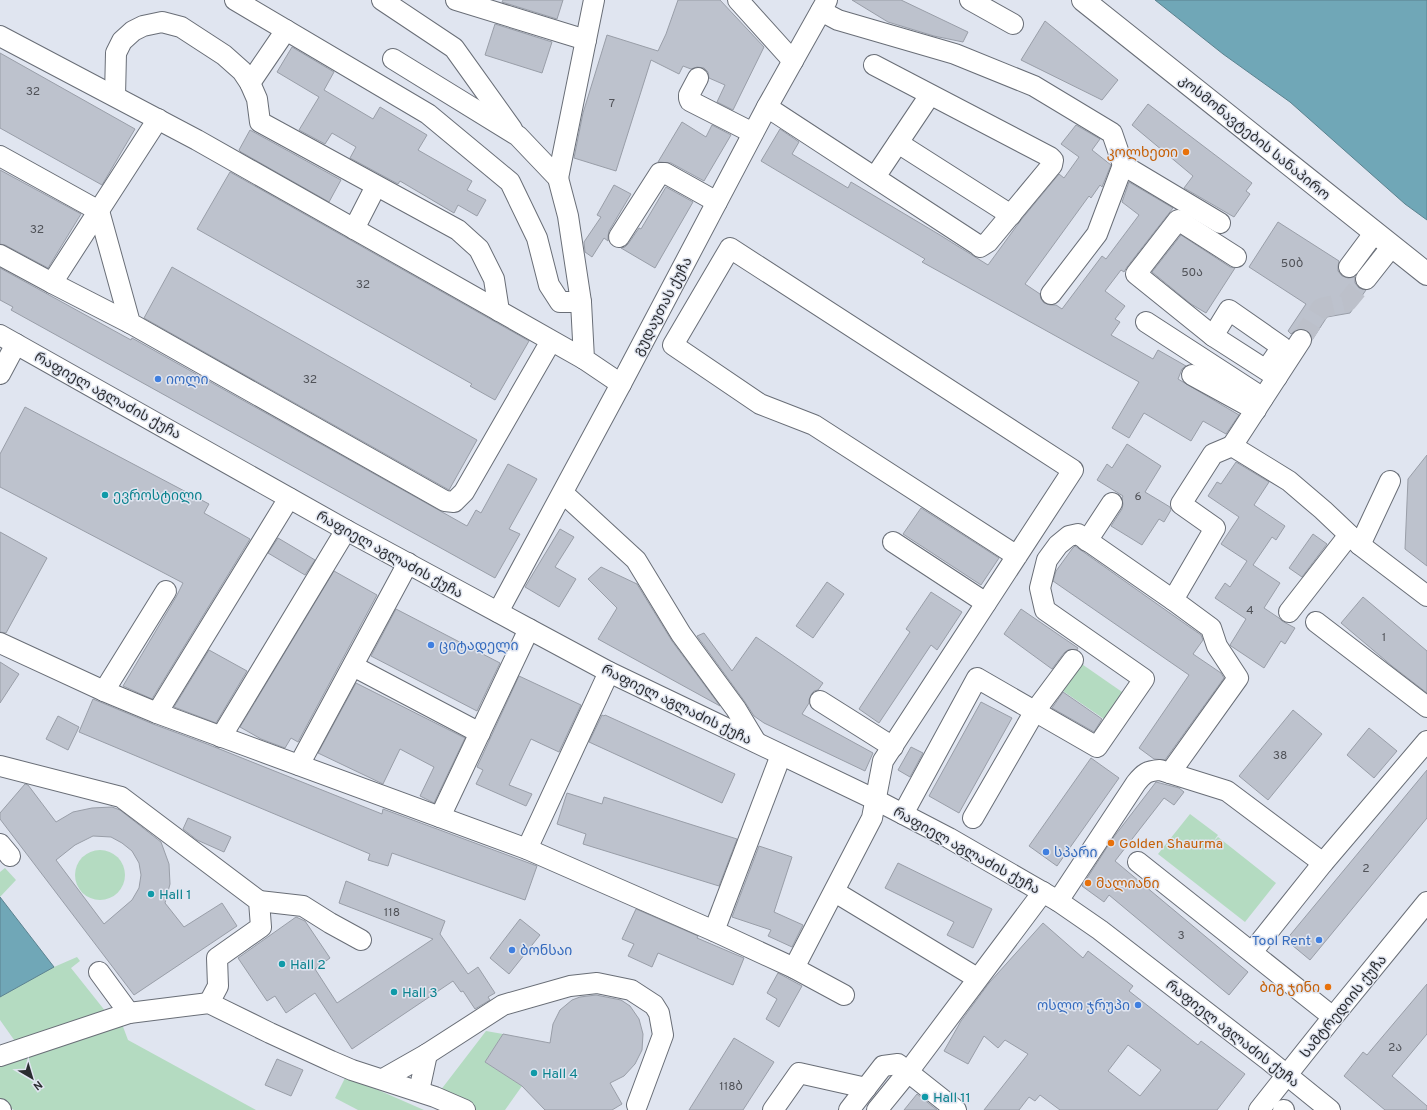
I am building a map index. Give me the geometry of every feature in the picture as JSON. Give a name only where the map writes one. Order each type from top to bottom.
[{"type":"main road","name":"კოსმონავტების სანაპირო","points":[[1083,0],[1427,274]]},
{"type":"street","points":[[235,0],[428,114],[510,182],[536,238],[548,285],[560,302],[581,302]]},
{"type":"street","points":[[382,0],[454,48],[518,136],[558,178]]},
{"type":"street","points":[[456,0],[586,40]]},
{"type":"street","points":[[584,359],[581,302],[568,216],[558,178],[594,0]]},
{"type":"street","points":[[738,0],[792,61]]},
{"type":"street","points":[[970,0],[1013,24]]},
{"type":"street","points":[[824,5],[838,20],[955,54],[1034,86],[1112,134],[1123,165],[1098,234],[1052,294]]},
{"type":"street","name":"გუდაუთას ქუჩა","points":[[498,612],[563,493],[753,133],[824,5]]},
{"type":"street","points":[[115,96],[116,53],[122,41],[133,31],[143,26],[162,22],[181,27],[224,55],[242,71],[250,83],[257,99],[260,122],[458,230],[479,249],[494,279],[499,311]]},
{"type":"street","points":[[250,83],[286,30]]},
{"type":"street","points":[[0,36],[204,144],[584,359],[621,384]]},
{"type":"street","points":[[393,58],[518,136]]},
{"type":"street","points":[[767,107],[980,247],[988,242],[1011,215],[1052,166],[1053,160],[1050,157],[874,65]]},
{"type":"street","points":[[698,78],[689,95],[690,101],[753,133]]},
{"type":"street","points":[[875,177],[930,95]]},
{"type":"street","points":[[52,283],[100,211],[158,119]]},
{"type":"street","points":[[898,143],[1011,215]]},
{"type":"street","points":[[0,156],[100,211],[130,323]]},
{"type":"street","points":[[1123,165],[1220,223]]},
{"type":"street","points":[[619,237],[660,173],[665,173],[717,202]]},
{"type":"street","points":[[354,229],[376,186]]},
{"type":"street","points":[[1236,257],[1178,220],[1136,274],[1213,336],[1272,374]]},
{"type":"street","points":[[1349,267],[1375,232]]},
{"type":"street","points":[[1366,279],[1392,246]]},
{"type":"street","points":[[794,968],[835,892],[872,818],[883,761],[893,747],[1073,470],[730,248],[673,345],[760,404],[814,425],[1017,556]]},
{"type":"street","points":[[0,255],[130,323],[445,501],[454,502],[464,492],[551,341]]},
{"type":"street","points":[[1173,600],[1215,528],[1181,504],[1214,454],[1232,446],[1259,404],[1282,347],[1229,310],[1213,336]]},
{"type":"street","points":[[1146,322],[1259,404]]},
{"type":"street","points":[[0,374],[8,339]]},
{"type":"street","name":"რაფიელ აგლაძის ქუჩა","points":[[8,339],[346,530],[609,672],[876,800],[1050,896],[1100,930],[1330,1110]]},
{"type":"street","points":[[1272,374],[1301,340]]},
{"type":"street","points":[[1192,375],[1259,404]]},
{"type":"street","points":[[1232,446],[1289,482],[1355,540],[1427,596]]},
{"type":"street","points":[[1289,612],[1355,540],[1390,481]]},
{"type":"street","points":[[563,493],[636,560],[681,634],[736,709],[756,742]]},
{"type":"street","points":[[157,713],[289,498]]},
{"type":"street","points":[[1087,540],[1112,503]]},
{"type":"street","points":[[222,737],[346,530]]},
{"type":"street","points":[[903,814],[977,678],[1097,747],[1144,680],[1045,610],[1040,588],[1047,560],[1058,545],[1069,536],[1078,534],[1211,628],[1217,646],[1238,678],[1170,773]]},
{"type":"street","points":[[893,542],[986,603]]},
{"type":"street","points":[[299,766],[408,563]]},
{"type":"street","points":[[104,691],[166,591]]},
{"type":"street","points":[[1316,622],[1427,707]]},
{"type":"street","points":[[440,817],[529,629]]},
{"type":"street","points":[[0,643],[104,691],[157,713],[527,849],[714,931],[794,968],[844,995]]},
{"type":"street","points":[[973,818],[1035,712],[1073,660]]},
{"type":"street","points":[[353,666],[480,733]]},
{"type":"street","points":[[527,849],[609,672]]},
{"type":"street","points":[[820,701],[893,747]]},
{"type":"street","points":[[1252,952],[1323,863],[1427,741]]},
{"type":"street","points":[[714,931],[781,755]]},
{"type":"street","points":[[0,766],[121,797],[259,901],[303,906],[361,940]]},
{"type":"street","points":[[877,1110],[908,1072],[977,978],[1050,896],[1145,772],[1160,770],[1227,791],[1323,863]]},
{"type":"street","points":[[1138,862],[1333,1017]]},
{"type":"street","points":[[835,892],[977,978]]},
{"type":"street","points":[[209,1003],[218,986],[217,958],[261,927],[259,901]]},
{"type":"street","name":"სამტრედიის ქუჩა","points":[[1260,1110],[1333,1017],[1427,902]]},
{"type":"street","points":[[99,972],[129,1013]]},
{"type":"street","points":[[383,1079],[427,1054],[503,1006],[570,986],[597,983],[631,990],[654,1005],[659,1013],[662,1036],[637,1105]]},
{"type":"street","points":[[0,1056],[129,1013],[209,1003],[270,1033],[352,1070],[419,1091],[465,1110]]},
{"type":"street","points":[[419,1091],[427,1054]]},
{"type":"street","points":[[850,1110],[883,1066],[898,1064],[956,1110]]},
{"type":"street","points":[[773,1110],[799,1073],[866,1088]]},
{"type":"green space","points":[[1076,660],[1125,694],[1107,721],[1057,687]]},
{"type":"green space","points":[[1190,814],[1218,835],[1213,842],[1218,837],[1276,883],[1245,922],[1158,854]]},
{"type":"green space","points":[[95,850],[105,850],[118,857],[125,870],[125,880],[118,893],[105,900],[95,900],[86,896],[79,889],[75,880],[75,870],[79,861],[86,854]]},
{"type":"green space","points":[[5,868],[16,880],[0,897],[0,872]]},
{"type":"green space","points":[[77,957],[80,961],[71,968],[106,1012],[17,1044],[0,1020],[0,997],[54,967]]},
{"type":"green space","points":[[122,1024],[128,1040],[256,1110],[14,1110],[0,1102],[0,1066]]},
{"type":"green space","points":[[486,1031],[503,1034],[485,1062],[522,1086],[505,1110],[475,1110],[440,1091]]},
{"type":"green space","points":[[346,1076],[424,1110],[358,1110],[335,1098]]},
{"type":"water","points":[[1155,0],[1427,0],[1427,220],[1405,204],[1290,102],[1223,54]]},
{"type":"water","points":[[0,897],[54,967],[0,997]]},
{"type":"building","points":[[503,0],[563,0],[557,19],[502,2]]},
{"type":"building","points":[[678,0],[720,0],[764,47],[733,110],[717,102],[725,85],[709,78],[708,72],[704,68],[697,67],[691,69],[683,66],[679,74],[651,60],[616,171],[574,158],[583,113],[607,35],[658,51],[666,34]]},
{"type":"building","points":[[852,0],[901,0],[968,32],[963,42],[934,36],[888,22]]},
{"type":"building","points":[[1045,21],[1118,80],[1102,100],[1021,60]]},
{"type":"building","points":[[495,24],[552,42],[542,73],[485,55]]},
{"type":"building","points":[[292,47],[334,72],[324,90],[373,119],[380,107],[427,135],[418,150],[472,181],[467,190],[486,200],[477,216],[458,205],[454,213],[400,181],[398,184],[350,158],[356,147],[332,133],[325,144],[299,130],[319,97],[277,72]]},
{"type":"building","points":[[0,53],[135,129],[102,185],[0,128]]},
{"type":"building","points":[[1148,104],[1252,183],[1246,191],[1250,194],[1234,217],[1184,188],[1193,176],[1132,125]]},
{"type":"building","points":[[682,122],[706,137],[712,125],[731,135],[704,181],[671,163],[658,162]]},
{"type":"building","points":[[1076,125],[1100,139],[1092,150],[1111,165],[1102,187],[1100,185],[1091,198],[1089,196],[1025,284],[1040,294],[1044,303],[1056,305],[1062,309],[1102,256],[1106,259],[1139,215],[1122,202],[1129,182],[1173,208],[1124,272],[1121,270],[1105,291],[1125,306],[1115,319],[1120,322],[1111,335],[1153,359],[1158,350],[1186,366],[1182,369],[1178,379],[1239,415],[1226,434],[1203,421],[1191,441],[1144,413],[1129,438],[1112,428],[1139,382],[922,262],[925,259],[761,161],[780,129],[799,142],[792,154],[848,188],[851,182],[988,265],[1021,220],[1059,174],[1064,178],[1079,157],[1061,144]]},
{"type":"building","points":[[250,130],[341,180],[329,202],[241,152],[239,150]]},
{"type":"building","points":[[0,170],[81,214],[48,268],[5,245],[0,244]]},
{"type":"building","points":[[230,172],[529,341],[495,400],[470,386],[472,384],[197,229]]},
{"type":"building","points":[[614,185],[631,194],[609,231],[608,241],[604,238],[592,257],[585,252],[584,242],[601,217],[597,215]]},
{"type":"building","points":[[666,187],[693,202],[655,268],[621,248],[628,244],[639,228],[641,229]]},
{"type":"building","points":[[1278,222],[1339,261],[1338,271],[1342,276],[1348,278],[1355,277],[1355,283],[1359,288],[1366,290],[1350,313],[1327,317],[1312,340],[1311,334],[1307,330],[1296,330],[1291,334],[1288,331],[1306,304],[1249,267]]},
{"type":"building","points":[[1181,235],[1230,267],[1235,268],[1206,313],[1191,304],[1152,272]]},
{"type":"building","points":[[172,267],[477,440],[449,490],[144,318]]},
{"type":"building","points":[[0,268],[131,340],[132,338],[467,526],[476,510],[481,513],[508,464],[537,479],[509,529],[520,534],[495,578],[11,310],[13,307],[0,300]]},
{"type":"building","name":"ევროსტილი","points":[[25,407],[209,504],[204,513],[250,539],[152,699],[123,686],[183,583],[0,487],[0,454]]},
{"type":"building","points":[[1127,444],[1161,466],[1145,492],[1170,507],[1171,510],[1164,522],[1159,519],[1142,545],[1111,526],[1122,509],[1123,496],[1097,480],[1107,464],[1112,468]]},
{"type":"building","points":[[1427,455],[1427,566],[1405,549],[1408,479]]},
{"type":"building","points":[[1236,462],[1269,482],[1254,505],[1285,526],[1276,540],[1272,537],[1253,565],[1280,583],[1264,608],[1295,628],[1285,644],[1281,641],[1264,668],[1230,645],[1246,619],[1215,598],[1225,583],[1230,587],[1247,561],[1221,544],[1239,517],[1208,496],[1217,482],[1221,484]]},
{"type":"building","points":[[921,508],[999,558],[981,585],[903,534]]},
{"type":"building","points":[[560,529],[574,537],[555,567],[576,579],[559,607],[525,587]]},
{"type":"building","points":[[0,532],[47,558],[6,633],[0,632]]},
{"type":"building","points":[[1313,534],[1327,544],[1302,577],[1289,568]]},
{"type":"building","points":[[278,538],[315,560],[305,575],[268,553]]},
{"type":"building","points":[[1075,546],[1201,635],[1203,640],[1193,654],[1221,673],[1224,678],[1165,760],[1154,759],[1139,748],[1189,675],[1053,581],[1056,571]]},
{"type":"building","points":[[601,567],[637,584],[672,641],[720,706],[598,639],[617,608],[588,579]]},
{"type":"building","points":[[334,571],[377,595],[298,742],[291,738],[285,748],[261,739],[240,727]]},
{"type":"building","points":[[827,582],[844,594],[813,638],[796,626]]},
{"type":"building","points":[[931,592],[962,612],[937,650],[931,645],[879,723],[859,709],[910,632],[906,629]]},
{"type":"building","points":[[1363,597],[1427,651],[1427,693],[1341,623]]},
{"type":"building","points":[[396,609],[500,663],[477,711],[371,656]]},
{"type":"building","points":[[1021,609],[1078,648],[1077,650],[1068,650],[1064,653],[1052,669],[1004,634]]},
{"type":"building","points":[[704,633],[732,671],[756,637],[823,683],[818,690],[814,691],[811,695],[809,703],[802,714],[873,753],[865,771],[764,723],[754,716],[697,636]]},
{"type":"building","points":[[209,650],[247,671],[216,723],[174,707]]},
{"type":"building","points":[[0,662],[19,674],[0,703]]},
{"type":"building","points":[[519,676],[581,705],[559,752],[531,739],[509,785],[532,794],[526,806],[476,784],[483,770],[477,767]]},
{"type":"building","points":[[356,683],[465,738],[434,803],[420,796],[434,767],[400,749],[383,784],[318,753]]},
{"type":"building","points":[[1063,692],[1102,719],[1094,732],[1052,708]]},
{"type":"building","points":[[93,699],[382,814],[383,809],[537,866],[525,900],[392,853],[388,866],[368,860],[370,854],[79,732]]},
{"type":"building","points":[[981,702],[1012,718],[959,813],[929,796]]},
{"type":"building","points":[[1293,710],[1322,734],[1268,800],[1239,776]]},
{"type":"building","points":[[602,715],[605,715],[735,774],[722,803],[589,742]]},
{"type":"building","points":[[58,716],[79,727],[68,750],[46,739]]},
{"type":"building","points":[[1369,728],[1397,751],[1374,778],[1347,755]]},
{"type":"building","points":[[911,747],[923,753],[910,777],[898,770]]},
{"type":"building","points":[[1091,758],[1119,778],[1057,866],[1029,846]]},
{"type":"building","points":[[1427,770],[1427,818],[1310,960],[1286,940]]},
{"type":"building","points":[[1156,782],[1179,788],[1184,792],[1174,805],[1164,798],[1115,861],[1248,972],[1229,995],[1109,895],[1104,902],[1082,886],[1113,838]]},
{"type":"building","name":"Hall 1","points":[[25,784],[28,785],[56,822],[73,812],[92,808],[112,807],[120,810],[161,842],[169,864],[170,884],[165,903],[184,927],[222,903],[237,926],[134,995],[0,819],[0,813]],"holes":[[[93,836],[111,837],[132,851],[139,863],[141,875],[139,888],[132,900],[104,924],[56,860],[75,845]]]},
{"type":"building","points":[[567,793],[602,804],[604,797],[737,839],[719,886],[583,844],[586,834],[557,824]]},
{"type":"building","points":[[188,818],[231,837],[224,852],[197,840],[183,829]]},
{"type":"building","points":[[759,846],[792,857],[774,912],[803,925],[792,947],[768,936],[771,930],[732,917]]},
{"type":"building","points":[[898,863],[992,909],[973,948],[947,935],[954,922],[885,888]]},
{"type":"building","points":[[346,881],[445,921],[440,934],[468,974],[478,967],[495,993],[488,997],[490,1000],[475,1009],[463,991],[461,992],[453,981],[352,1049],[315,993],[286,1013],[275,996],[267,1001],[238,958],[296,917],[305,921],[330,958],[315,969],[337,1003],[433,939],[339,903]]},
{"type":"building","points":[[636,909],[698,936],[697,938],[744,958],[733,985],[658,953],[652,967],[628,956],[634,944],[622,939]]},
{"type":"building","name":"ბონსაი","points":[[520,919],[540,935],[509,974],[490,958]]},
{"type":"building","points":[[1043,923],[1083,958],[1088,951],[1133,986],[1129,991],[1198,1045],[1201,1041],[1245,1074],[1217,1110],[1060,1110],[1040,1095],[1035,1101],[1029,1097],[1019,1110],[984,1110],[1028,1054],[1005,1040],[998,1048],[984,1036],[968,1064],[944,1051],[961,1021],[989,983]],"holes":[[[1128,1045],[1161,1070],[1140,1096],[1108,1071]]]},
{"type":"building","points":[[778,973],[802,986],[779,1027],[766,1019],[777,999],[767,993]]},
{"type":"building","points":[[1427,984],[1427,1034],[1392,1076],[1427,1106],[1427,1110],[1385,1110],[1344,1076],[1363,1052],[1367,1055]]},
{"type":"building","points":[[596,995],[621,1000],[630,1006],[639,1019],[643,1034],[642,1050],[635,1064],[624,1076],[610,1083],[622,1104],[612,1110],[545,1110],[522,1086],[485,1062],[503,1034],[550,1043],[553,1024],[560,1010],[572,1000],[580,997]]},
{"type":"building","points":[[734,1038],[774,1062],[743,1110],[689,1110]]},
{"type":"building","points":[[277,1059],[303,1070],[291,1096],[265,1085]]},
{"type":"building","points":[[917,1094],[937,1110],[904,1110]]},
{"type":"tunnel","points":[[1301,340],[1321,308],[1347,302],[1366,279]]},
{"type":"place","name":"კოლხეთი","points":[[1186,152]]},
{"type":"place","name":"იოლი","points":[[158,379]]},
{"type":"place","name":"ევროსტილი","points":[[105,495]]},
{"type":"place","name":"ციტადელი","points":[[431,645]]},
{"type":"place","name":"Golden Shaurma","points":[[1111,843]]},
{"type":"place","name":"სპარი","points":[[1046,852]]},
{"type":"place","name":"მალიანი","points":[[1088,883]]},
{"type":"place","name":"Hall 1","points":[[151,894]]},
{"type":"place","name":"Tool Rent","points":[[1319,940]]},
{"type":"place","name":"ბონსაი","points":[[512,950]]},
{"type":"place","name":"Hall 2","points":[[282,964]]},
{"type":"place","name":"ბიგ ჯინი","points":[[1328,987]]},
{"type":"place","name":"Hall 3","points":[[394,992]]},
{"type":"place","name":"ოსლო ჯრუპი","points":[[1138,1005]]},
{"type":"place","name":"Hall 4","points":[[534,1073]]},
{"type":"place","name":"Hall 11","points":[[925,1097]]}]
